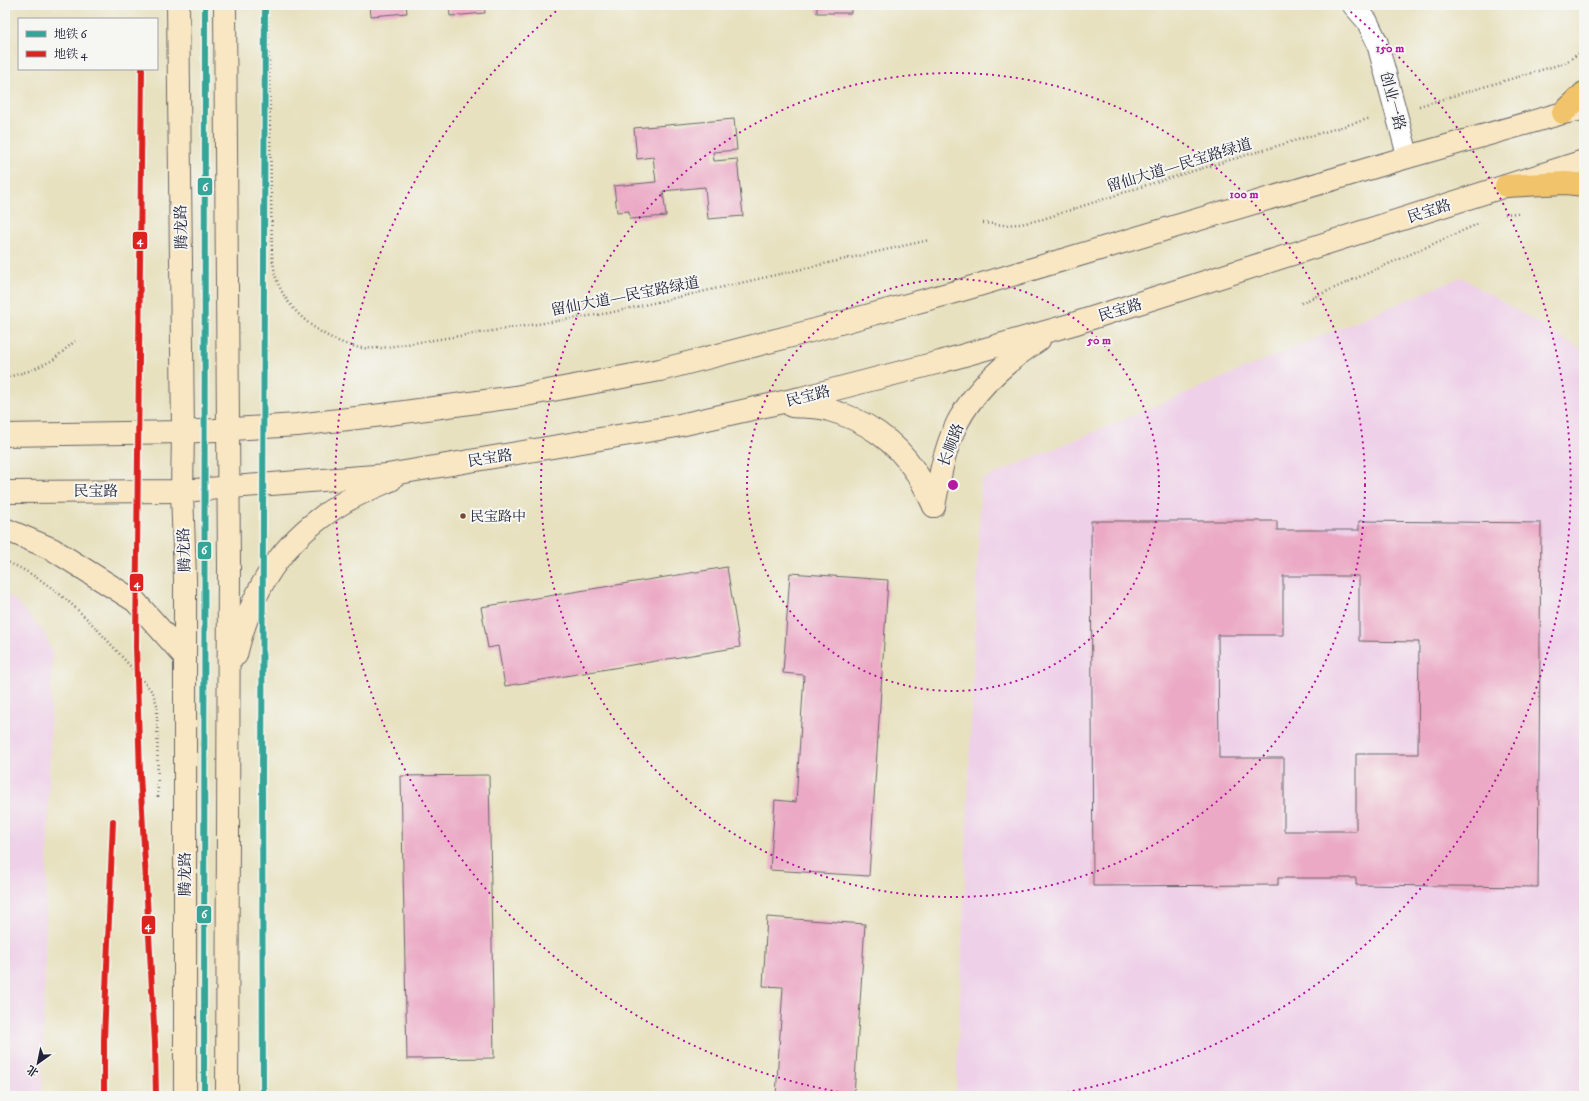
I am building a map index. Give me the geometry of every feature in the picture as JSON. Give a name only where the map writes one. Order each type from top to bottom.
[{"type":"main road","name":"腾龙路","points":[[178,5],[183,432],[182,491],[185,579],[185,1096]]},
{"type":"main road","points":[[225,5],[229,688],[227,1096]]},
{"type":"main road","points":[[1563,113],[1584,93]]},
{"type":"main road","points":[[5,435],[183,432],[297,425],[515,397],[660,370],[962,290],[1408,157],[1563,113],[1584,109]]},
{"type":"main road","name":"民宝路","points":[[5,492],[182,491],[387,475],[671,427],[801,398],[940,362],[1073,324],[1584,161]]},
{"type":"main road","points":[[1506,186],[1566,183],[1584,185]]},
{"type":"main road","name":"长顺路","points":[[768,406],[828,409],[850,417],[873,429],[893,446],[914,469],[924,484],[934,506],[942,467],[953,432],[969,406],[992,376],[1014,356],[1041,338],[1073,324]]},
{"type":"main road","points":[[229,688],[240,638],[253,603],[264,579],[280,555],[314,524],[341,504],[374,487],[418,470]]},
{"type":"main road","points":[[5,529],[52,549],[135,601],[185,657]]},
{"type":"street","name":"创业一路","points":[[1353,5],[1368,21],[1377,42],[1408,157]]},
{"type":"path","name":"留仙大道—民宝路绿道","points":[[268,5],[272,256],[275,275],[283,292],[294,308],[323,335],[340,343],[358,348],[381,348],[609,313],[929,240]]},
{"type":"path","points":[[1419,106],[1565,63],[1584,50]]},
{"type":"path","name":"留仙大道—民宝路绿道","points":[[982,223],[1004,225],[1043,220],[1153,183],[1374,118]]},
{"type":"path","points":[[1504,215],[1519,212]]},
{"type":"path","points":[[1301,303],[1482,222]]},
{"type":"path","points":[[5,378],[32,370],[53,360],[75,341]]},
{"type":"path","points":[[5,561],[42,580],[59,592],[83,615],[153,693],[157,705],[158,801]]},
{"type":"shaded area","points":[[1461,277],[1584,351],[1584,1096],[956,1096],[981,480]]},
{"type":"shaded area","points":[[5,593],[15,600],[45,634],[52,653],[42,1096],[5,1096]]},
{"type":"building","points":[[370,5],[406,5],[407,13],[371,16]]},
{"type":"building","points":[[449,5],[484,5],[485,13],[450,16]]},
{"type":"building","points":[[817,5],[851,5],[851,13],[817,13]]},
{"type":"building","points":[[734,119],[737,150],[713,152],[714,161],[737,159],[743,216],[708,219],[705,187],[663,191],[666,216],[630,219],[629,211],[617,212],[614,186],[656,182],[653,157],[637,159],[634,128]]},
{"type":"building","points":[[1091,521],[1277,521],[1277,530],[1359,530],[1359,521],[1541,523],[1538,887],[1356,885],[1356,878],[1278,878],[1278,885],[1093,886]],"holes":[[[1283,576],[1359,576],[1359,641],[1419,642],[1418,754],[1356,754],[1356,831],[1284,831],[1284,758],[1219,758],[1218,635],[1283,635]]]},
{"type":"building","points":[[727,567],[740,647],[505,686],[498,646],[488,648],[481,607]]},
{"type":"building","points":[[790,573],[888,580],[869,876],[770,870],[775,800],[796,802],[804,675],[783,673]]},
{"type":"building","points":[[489,775],[494,1058],[407,1059],[401,776]]},
{"type":"building","points":[[767,917],[865,924],[854,1096],[776,1096],[783,987],[763,986]]},
{"type":"metro line","name":"6","points":[[204,1096],[205,5]]},
{"type":"metro line","name":"6","points":[[263,1096],[262,781],[265,5]]},
{"type":"metro line","name":"4","points":[[142,70],[136,647],[140,774],[155,1043],[156,1096]]},
{"type":"metro line","name":"4","points":[[104,1096],[104,1039],[113,821]]},
{"type":"place","name":"民宝路中","points":[[463,516]]}]
